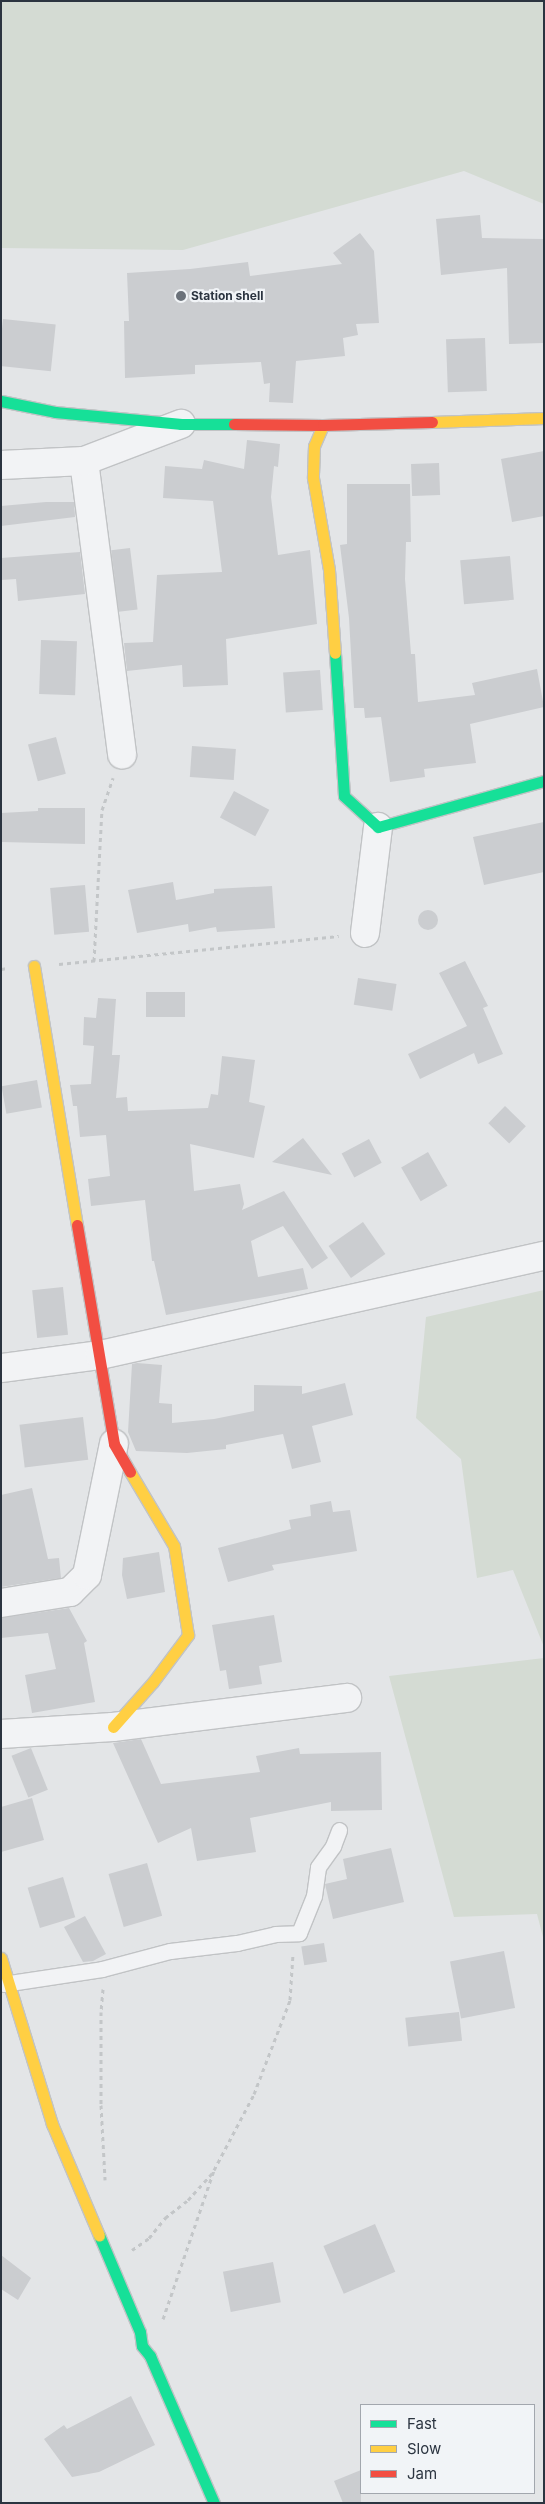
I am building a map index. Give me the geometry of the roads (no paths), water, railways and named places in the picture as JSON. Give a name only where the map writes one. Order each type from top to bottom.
[{"type":"main road","points":[[1,401],[55,412],[181,424],[323,425],[544,418]]},
{"type":"main road","points":[[323,425],[314,446],[312,478],[329,570],[344,796],[378,827],[544,781]]},
{"type":"main road","points":[[34,966],[114,1444],[174,1546],[188,1635],[153,1682],[113,1727]]},
{"type":"main road","points":[[1,1958],[5,1983],[52,2124],[140,2332],[142,2346],[150,2356],[214,2503]]},
{"type":"street","points":[[1,464],[84,461],[181,424]]},
{"type":"street","points":[[84,461],[122,755]]},
{"type":"street","points":[[365,933],[378,827]]},
{"type":"street","points":[[1,1368],[100,1355],[544,1256]]},
{"type":"street","points":[[1,1603],[70,1592],[87,1575],[114,1444]]},
{"type":"street","points":[[1,1734],[113,1727],[347,1698]]},
{"type":"lane","points":[[5,1983],[102,1969],[170,1951],[237,1943],[275,1934],[299,1933],[314,1896],[318,1867],[333,1846],[339,1830]]},
{"type":"place","name":"Station shell","points":[[181,296]]}]
